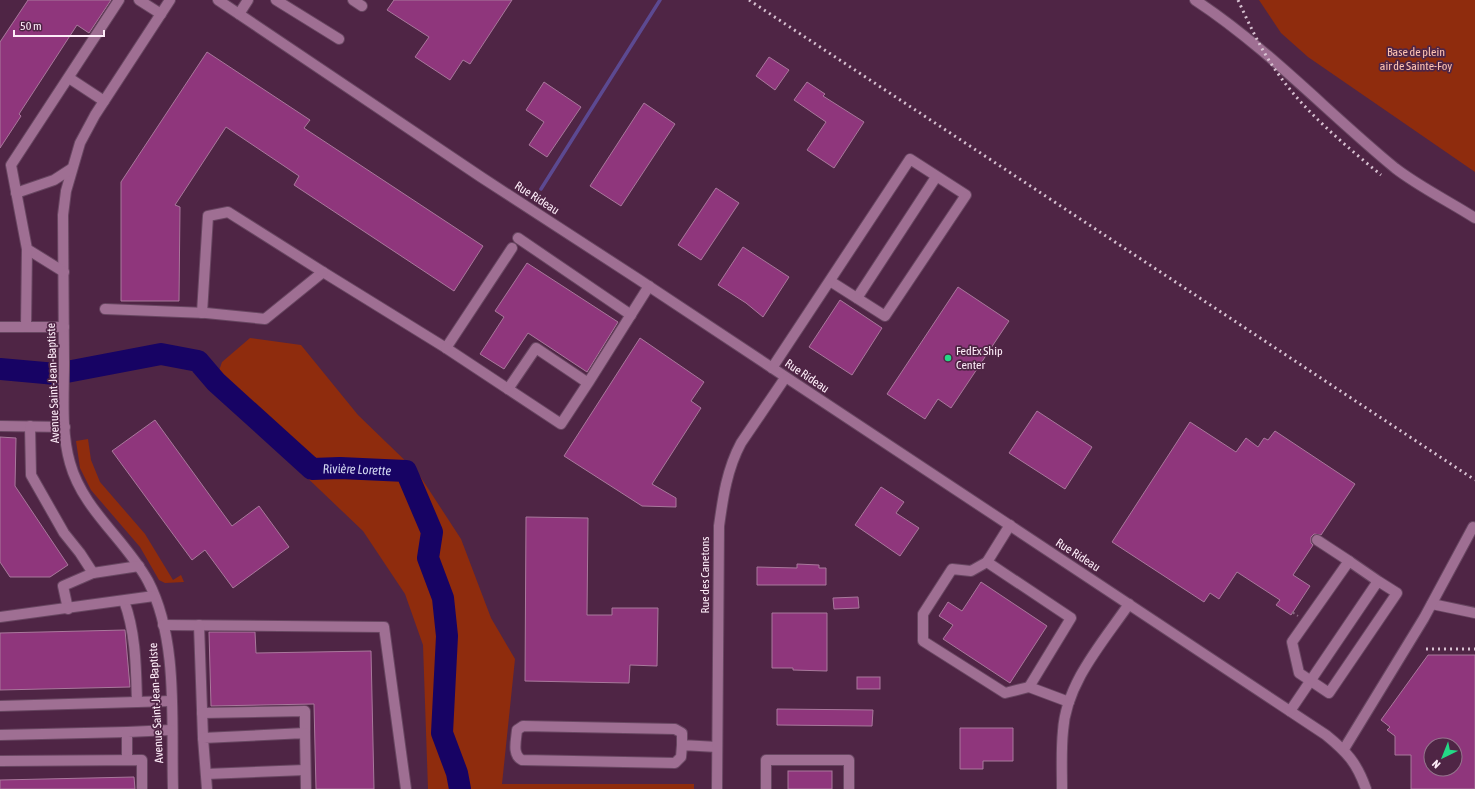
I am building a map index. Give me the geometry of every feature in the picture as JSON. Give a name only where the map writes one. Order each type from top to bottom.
[{"type":"street","points":[[26,327],[27,249],[11,165],[120,0]]},
{"type":"street","points":[[139,0],[161,14]]},
{"type":"street","name":"Avenue Saint-Jean-Baptiste","points":[[170,0],[104,101],[80,143],[71,169],[63,215],[64,397],[65,427],[69,461],[82,492],[138,566],[154,596],[164,625],[170,666],[172,789]]},
{"type":"street","name":"Rue Rideau","points":[[218,0],[481,177],[649,286],[1290,711],[1344,749],[1360,769],[1366,789]]},
{"type":"street","points":[[239,14],[248,0]]},
{"type":"street","points":[[276,0],[339,39]]},
{"type":"street","points":[[353,0],[362,6]]},
{"type":"street","points":[[1195,0],[1221,17],[1396,169],[1475,218]]},
{"type":"street","points":[[69,78],[104,101]]},
{"type":"street","points":[[772,368],[910,159],[966,195],[885,316],[830,281]]},
{"type":"street","points":[[16,193],[54,180],[71,169]]},
{"type":"street","points":[[857,298],[936,177]]},
{"type":"street","points":[[202,313],[208,216],[228,212],[446,348],[561,424],[649,286]]},
{"type":"street","points":[[518,238],[631,315]]},
{"type":"street","points":[[446,348],[512,248]]},
{"type":"street","points":[[27,249],[64,272]]},
{"type":"street","points":[[105,310],[202,313],[265,319],[323,272]]},
{"type":"street","points":[[0,327],[64,327]]},
{"type":"street","points":[[508,389],[536,348],[588,383]]},
{"type":"street","name":"Rue des Canetons","points":[[717,789],[719,526],[724,487],[735,454],[741,443],[786,378]]},
{"type":"street","points":[[0,426],[65,427]]},
{"type":"street","points":[[30,426],[31,475],[64,533],[80,553],[93,573]]},
{"type":"street","points":[[1010,525],[987,562],[972,571],[952,569],[923,614],[922,641],[1005,693],[1029,687],[1069,702]]},
{"type":"street","points":[[1344,749],[1432,604],[1473,527]]},
{"type":"street","points":[[1317,540],[1349,561],[1378,581],[1397,593],[1329,693],[1299,673],[1292,642],[1349,561]]},
{"type":"street","points":[[987,562],[1071,618],[1029,687]]},
{"type":"street","points":[[68,609],[64,586],[93,573],[138,566]]},
{"type":"street","points":[[1290,711],[1378,581]]},
{"type":"street","points":[[0,617],[68,609],[154,596]]},
{"type":"street","points":[[124,600],[131,623],[135,657],[137,702]]},
{"type":"street","points":[[1062,789],[1063,730],[1069,702],[1086,666],[1129,604]]},
{"type":"street","points":[[1432,604],[1475,613]]},
{"type":"street","points":[[164,625],[384,627],[406,789]]},
{"type":"street","points":[[199,625],[203,738],[207,789]]},
{"type":"street","points":[[0,706],[171,701]]},
{"type":"street","points":[[202,713],[306,711],[306,789]]},
{"type":"street","points":[[524,726],[675,729],[682,733],[682,745],[681,757],[675,763],[522,760],[518,758],[516,754],[517,730],[524,726]]},
{"type":"street","points":[[0,735],[171,730]]},
{"type":"street","points":[[127,732],[127,759]]},
{"type":"street","points":[[203,738],[305,733]]},
{"type":"street","points":[[682,745],[717,747]]},
{"type":"street","points":[[0,761],[142,760],[142,789]]},
{"type":"street","points":[[766,789],[766,760],[849,760],[849,789]]},
{"type":"street","points":[[206,774],[305,770]]},
{"type":"path","points":[[1292,612],[1298,616]]},
{"type":"green space","name":"Base de plein air de Sainte-Foy","points":[[1259,0],[1475,0],[1475,172],[1308,57],[1281,33]]},
{"type":"green space","points":[[250,338],[301,345],[358,415],[418,473],[461,539],[491,618],[515,659],[502,784],[694,784],[694,789],[428,789],[423,645],[405,594],[363,531],[213,388],[222,362]]},
{"type":"green space","points":[[88,439],[91,460],[100,482],[145,534],[173,580],[181,575],[184,582],[165,583],[159,580],[140,547],[91,490],[80,468],[76,441]]},
{"type":"building","points":[[28,0],[111,0],[89,33],[77,25],[19,114],[21,116],[0,148],[0,42]]},
{"type":"building","points":[[394,0],[512,0],[470,64],[463,60],[450,80],[415,57],[429,37],[387,10]]},
{"type":"building","points":[[207,52],[310,120],[304,128],[483,246],[454,291],[294,185],[299,176],[226,127],[175,205],[180,207],[179,301],[121,301],[121,182]]},
{"type":"building","points":[[769,57],[789,70],[775,90],[756,76]]},
{"type":"building","points":[[544,82],[581,107],[547,157],[529,145],[544,122],[526,110]]},
{"type":"building","points":[[807,82],[825,94],[823,96],[864,122],[834,168],[807,150],[826,122],[794,100]]},
{"type":"building","points":[[644,103],[675,124],[621,206],[590,186]]},
{"type":"building","points":[[716,188],[739,203],[701,260],[678,245]]},
{"type":"building","points":[[743,247],[789,277],[763,317],[746,303],[718,285]]},
{"type":"building","points":[[527,263],[618,322],[587,372],[528,333],[504,369],[480,354],[504,317],[495,311]]},
{"type":"building","name":"FedEx Ship Center","points":[[958,287],[1009,321],[951,408],[938,399],[925,419],[887,394]]},
{"type":"building","points":[[840,300],[882,328],[852,375],[809,347]]},
{"type":"building","points":[[640,338],[704,382],[691,401],[701,408],[652,484],[676,498],[676,507],[642,506],[564,456]]},
{"type":"building","points":[[1037,411],[1092,447],[1065,489],[1009,453]]},
{"type":"building","points":[[155,420],[232,526],[259,506],[289,547],[233,588],[205,550],[192,560],[112,451]]},
{"type":"building","points":[[1190,422],[1236,452],[1246,438],[1258,447],[1264,438],[1268,440],[1275,431],[1355,484],[1321,535],[1314,534],[1311,537],[1311,543],[1313,545],[1293,575],[1310,586],[1291,615],[1276,605],[1280,600],[1237,572],[1219,599],[1210,593],[1204,602],[1112,542]]},
{"type":"building","points":[[0,437],[16,438],[15,486],[68,565],[50,577],[10,577],[0,562]]},
{"type":"building","points":[[881,487],[904,502],[896,513],[919,528],[900,556],[855,525]]},
{"type":"building","points":[[526,517],[588,518],[587,615],[612,615],[612,608],[658,608],[657,666],[630,665],[629,683],[525,681]]},
{"type":"building","points":[[797,564],[819,565],[819,568],[826,568],[826,585],[757,585],[757,567],[797,568]]},
{"type":"building","points":[[981,582],[1047,626],[1010,683],[943,639],[953,625],[939,616],[948,602],[962,611]]},
{"type":"building","points":[[858,597],[859,608],[834,609],[833,598]]},
{"type":"building","points":[[772,613],[827,613],[827,671],[772,668]]},
{"type":"building","points":[[125,630],[130,687],[0,690],[0,633]]},
{"type":"building","points":[[209,632],[255,632],[256,653],[371,651],[374,789],[316,789],[314,704],[211,706]]},
{"type":"building","points":[[1428,655],[1475,655],[1475,789],[1411,789],[1411,755],[1395,755],[1395,736],[1387,730],[1390,727],[1381,720]]},
{"type":"building","points":[[857,677],[880,677],[880,689],[857,689]]},
{"type":"building","points":[[777,709],[873,710],[872,726],[777,725]]},
{"type":"building","points":[[960,728],[1013,728],[1013,761],[983,761],[983,769],[960,769]]},
{"type":"building","points":[[788,771],[832,771],[832,789],[788,789]]},
{"type":"building","points":[[134,777],[135,789],[0,789],[0,780]]},
{"type":"waterway","points":[[541,189],[660,0]]},
{"type":"waterway","name":"Rivière Lorette","points":[[0,369],[56,374],[161,354],[198,361],[216,382],[312,469],[340,468],[406,471],[432,532],[428,558],[443,598],[447,636],[442,733],[457,773],[460,789]]},
{"type":"railway","points":[[749,0],[1475,480]]},
{"type":"railway","points":[[1238,0],[1262,48],[1290,89],[1327,128],[1381,175]]},
{"type":"railway","points":[[1426,649],[1475,649]]},
{"type":"place","name":"FedEx Ship Center","points":[[948,358]]}]
